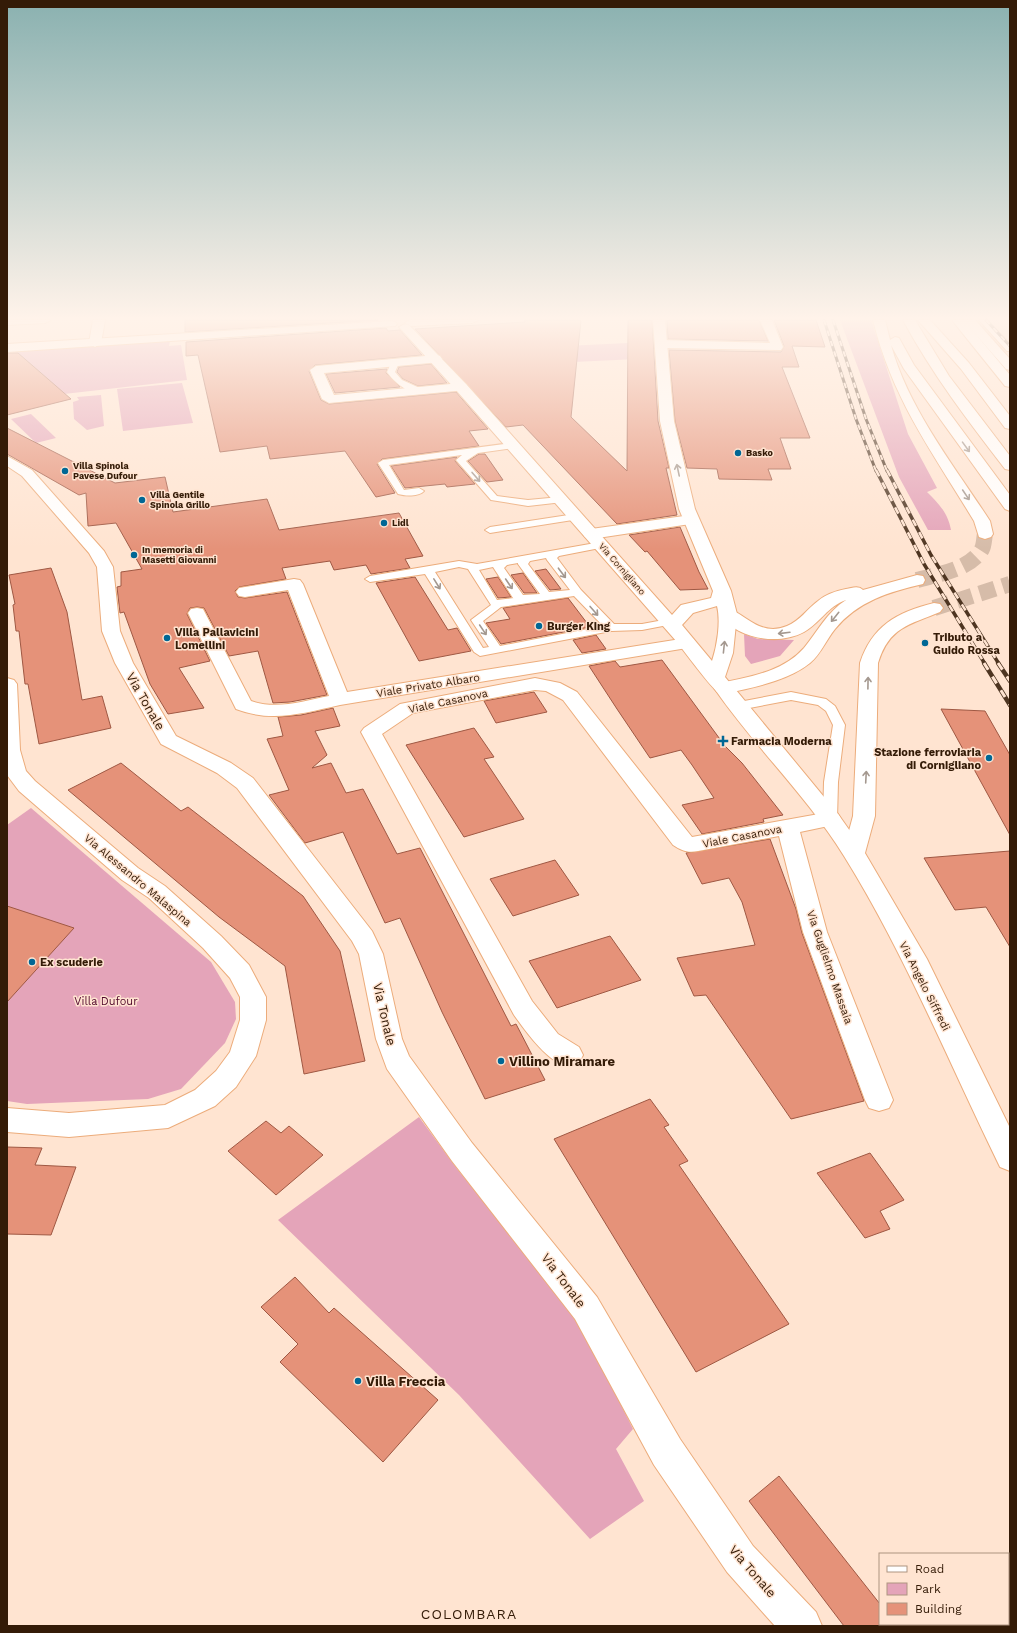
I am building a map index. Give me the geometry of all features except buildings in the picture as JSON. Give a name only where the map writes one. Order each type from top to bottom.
[{"type":"main road","points":[[327,396],[328,399],[356,396]]},
{"type":"main road","name":"Via Cornigliano","points":[[469,396],[511,446],[596,539],[687,643],[830,819]]},
{"type":"main road","points":[[665,396],[667,421],[689,514],[722,591],[728,614],[719,683],[773,676],[790,668],[804,658],[814,647],[842,609],[856,600],[893,585]]},
{"type":"main road","points":[[906,396],[921,427],[982,521],[985,534]]},
{"type":"main road","points":[[930,396],[1010,506]]},
{"type":"main road","points":[[957,396],[1010,466]]},
{"type":"main road","points":[[988,396],[1010,426]]},
{"type":"main road","name":"Via Tonale","points":[[7,460],[27,473],[96,551],[105,567],[111,631],[124,663],[146,699],[168,740],[185,750],[224,768],[246,783],[295,850],[363,936],[371,954],[389,1039],[397,1061],[462,1152],[586,1308],[667,1452],[740,1559],[802,1626]]},
{"type":"main road","points":[[596,539],[689,514]]},
{"type":"main road","points":[[728,614],[743,626],[753,630],[779,634],[792,632],[805,623],[815,611],[829,601],[868,589],[917,580]]},
{"type":"main road","points":[[246,592],[294,584],[340,699]]},
{"type":"main road","points":[[670,624],[687,610],[718,601],[722,591]]},
{"type":"main road","points":[[854,853],[864,816],[869,663],[874,647],[885,632],[900,622],[934,608]]},
{"type":"main road","name":"Viale Privato Albaro","points":[[198,613],[242,705],[253,710],[273,712],[340,699],[687,643]]},
{"type":"main road","name":"Via Alessandro Malaspina","points":[[7,684],[9,696],[10,753],[15,772],[33,791],[130,874],[157,892],[212,942],[240,972],[253,997],[254,1020],[242,1056],[226,1079],[206,1098],[168,1116],[69,1125],[7,1120]]},
{"type":"main road","name":"Viale Casanova","points":[[569,1055],[549,1041],[523,1008],[371,732],[407,708],[535,684],[546,685],[563,691],[570,696],[681,840],[688,845],[788,828]]},
{"type":"main road","points":[[788,828],[830,819]]},
{"type":"main road","name":"Via Angelo Siffredi","points":[[830,819],[854,853],[878,899],[918,966],[1010,1158]]},
{"type":"main road","name":"Via Guglielmo Massaia","points":[[788,828],[815,932],[879,1100]]},
{"type":"lane","points":[[419,491],[406,493],[401,492],[383,463],[511,446]]},
{"type":"lane","points":[[475,451],[461,460],[494,498],[528,503],[560,500]]},
{"type":"lane","points":[[490,530],[575,516]]},
{"type":"lane","points":[[370,580],[459,564],[477,567],[555,554],[596,539]]},
{"type":"lane","points":[[555,554],[552,558],[577,592],[599,618],[611,628]]},
{"type":"lane","points":[[526,559],[523,564],[545,594],[554,596]]},
{"type":"lane","points":[[503,563],[498,567],[519,598],[529,600]]},
{"type":"lane","points":[[477,567],[473,570],[473,572],[493,602],[498,604],[577,592]]},
{"type":"lane","points":[[428,570],[480,652],[611,628],[670,624]]},
{"type":"lane","points":[[497,650],[477,620],[478,618],[489,613],[498,604]]},
{"type":"lane","points":[[739,706],[791,696],[812,698],[822,702],[831,709],[839,725],[831,782],[830,819]]},
{"type":"green space","points":[[101,396],[104,426],[87,430],[74,419],[73,402],[79,400],[77,397]]},
{"type":"green space","points":[[118,396],[186,396],[193,423],[123,431]]},
{"type":"green space","points":[[869,396],[896,396],[908,434],[937,488],[927,492],[945,514],[951,530],[928,530],[899,477]]},
{"type":"green space","points":[[31,414],[56,438],[36,443],[11,419]]},
{"type":"green space","points":[[744,634],[758,639],[794,640],[780,656],[751,664],[745,656]]},
{"type":"green space","name":"Villa Dufour","points":[[31,808],[211,962],[235,1002],[236,1019],[225,1043],[181,1089],[148,1099],[27,1104],[7,1101],[7,825]]},
{"type":"green space","points":[[419,1117],[458,1170],[578,1318],[633,1429],[616,1449],[644,1501],[590,1539],[459,1395],[278,1220]]},
{"type":"tunnel","points":[[917,580],[953,570],[970,562],[982,549],[985,534]]},
{"type":"tunnel","points":[[934,608],[1010,584]]},
{"type":"railway","points":[[849,396],[876,471]]},
{"type":"railway","points":[[858,396],[887,471]]},
{"type":"railway","points":[[876,470],[924,564],[985,664]]},
{"type":"railway","points":[[887,470],[931,555],[999,664]]},
{"type":"railway","points":[[984,663],[1010,705]]},
{"type":"railway","points":[[998,663],[1010,681]]},
{"type":"place","name":"Basko","points":[[738,453]]},
{"type":"place","name":"Villa Spinola Pavese Dufour","points":[[65,471]]},
{"type":"place","name":"Villa Gentile Spinola Grillo","points":[[142,500]]},
{"type":"place","name":"Lidl","points":[[384,523]]},
{"type":"place","name":"In memoria di Masetti Giovanni","points":[[134,555]]},
{"type":"place","name":"Burger King","points":[[539,626]]},
{"type":"place","name":"Villa Pallavicini Lomellini","points":[[167,638]]},
{"type":"place","name":"Tributo a Guido Rossa","points":[[925,643]]},
{"type":"place","name":"Farmacia Moderna","points":[[723,741]]},
{"type":"place","name":"Stazione ferroviaria di Cornigliano","points":[[989,758]]},
{"type":"place","name":"Ex scuderie","points":[[32,962]]},
{"type":"place","name":"Villino Miramare","points":[[501,1061]]},
{"type":"place","name":"Villa Freccia","points":[[358,1381]]},
{"type":"district","name":"COLOMBARA","points":[[469,1614]]}]
